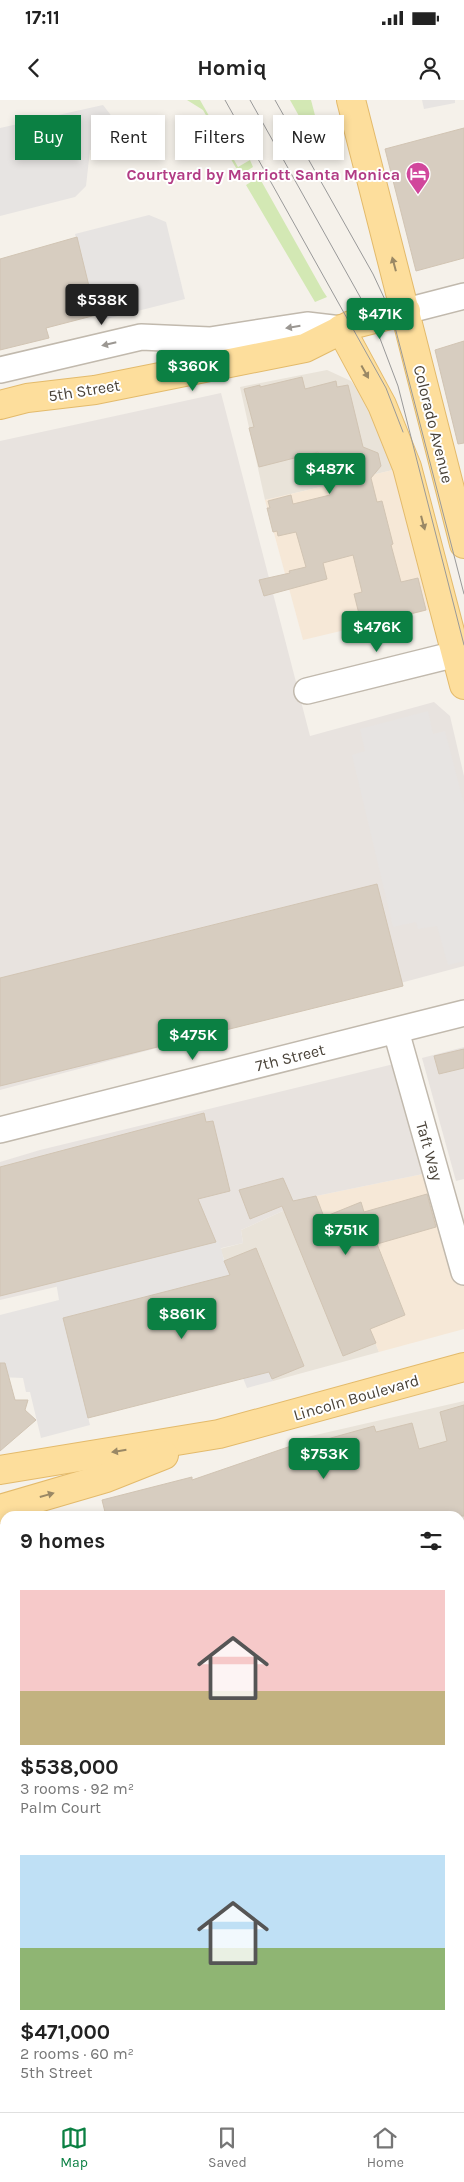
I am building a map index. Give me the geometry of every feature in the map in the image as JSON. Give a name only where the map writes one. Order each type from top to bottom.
[{"type":"main road","name":"Colorado Avenue","points":[[351,100],[464,544]]},
{"type":"main road","name":"5th Street","points":[[0,405],[27,398],[95,390],[305,348],[341,329],[406,311]]},
{"type":"main road","points":[[341,329],[382,405],[407,467],[460,653],[464,685]]},
{"type":"main road","name":"Lincoln Boulevard","points":[[0,1470],[219,1434],[464,1367]]},
{"type":"main road","name":"Lincoln Boulevard","points":[[0,1508],[106,1478],[219,1434]]},
{"type":"street","name":"5th Street","points":[[406,311],[464,296]]},
{"type":"street","name":"5th Street","points":[[0,370],[140,337],[210,340],[307,325],[341,329]]},
{"type":"street","points":[[307,691],[460,653]]},
{"type":"street","name":"7th Street","points":[[0,1130],[464,1014]]},
{"type":"street","name":"Taft Way","points":[[396,1031],[464,1272]]},
{"type":"shaded area","points":[[422,100],[455,100],[455,103],[424,109]]},
{"type":"shaded area","points":[[103,105],[111,115],[91,115],[91,150],[86,186],[75,197],[0,216],[0,128],[15,125],[15,160],[81,160],[81,115],[58,115]]},
{"type":"shaded area","points":[[149,215],[166,222],[185,299],[98,321],[75,234]]},
{"type":"shaded area","points":[[327,370],[351,381],[370,406],[393,470],[265,500],[240,387]]},
{"type":"shaded area","points":[[221,393],[310,736],[434,702],[450,716],[464,776],[464,966],[0,1090],[0,441]]},
{"type":"shaded area","points":[[393,470],[429,610],[303,640],[265,500]]},
{"type":"shaded area","points":[[428,711],[433,734],[445,731],[464,804],[464,961],[448,965],[437,926],[418,929],[416,922],[393,927],[352,755],[365,751],[360,729]]},
{"type":"shaded area","points":[[464,1047],[464,1179],[456,1181],[422,1058]]},
{"type":"shaded area","points":[[394,1064],[423,1174],[316,1196],[241,1230],[243,1243],[0,1300],[0,1162],[40,1150]]},
{"type":"shaded area","points":[[423,1174],[440,1227],[464,1221],[464,1329],[379,1352],[316,1196]]},
{"type":"shaded area","points":[[316,1196],[379,1352],[273,1381],[220,1249],[243,1243],[241,1230]]},
{"type":"shaded area","points":[[219,1241],[224,1260],[273,1381],[247,1388],[204,1282],[63,1318],[90,1425],[41,1438],[30,1392],[26,1392],[23,1378],[0,1377],[0,1315],[59,1300],[56,1282]]},
{"type":"shaded area","points":[[464,1401],[464,1511],[327,1511],[298,1439]]},
{"type":"green space","points":[[187,100],[200,100],[209,115],[206,115],[203,110]]},
{"type":"green space","points":[[290,100],[311,100],[315,115],[298,115]]},
{"type":"green space","points":[[231,160],[234,160],[238,167],[250,160],[253,167],[240,175]]},
{"type":"green space","points":[[259,177],[327,297],[315,302],[246,185]]},
{"type":"building","name":"Courtyard by Marriott Santa Monica","points":[[464,128],[464,258],[416,271],[385,149]]},
{"type":"building","points":[[77,237],[96,315],[46,328],[49,338],[0,350],[0,259]]},
{"type":"building","points":[[464,341],[464,443],[458,444],[435,350]]},
{"type":"building","points":[[302,377],[305,389],[336,381],[337,387],[348,385],[363,447],[378,453],[381,466],[371,478],[377,502],[382,501],[401,582],[418,578],[426,610],[362,626],[354,594],[362,592],[353,555],[323,563],[327,579],[264,596],[259,580],[290,573],[289,571],[306,567],[296,532],[278,536],[277,531],[273,532],[267,508],[270,508],[268,501],[291,495],[293,504],[330,495],[318,452],[259,467],[249,428],[254,427],[244,389]]},
{"type":"building","points":[[377,884],[403,986],[0,1086],[0,978]]},
{"type":"building","points":[[464,1049],[464,1068],[439,1074],[434,1056]]},
{"type":"building","points":[[204,1113],[206,1122],[213,1121],[230,1191],[198,1199],[216,1242],[0,1296],[0,1167]]},
{"type":"building","points":[[283,1178],[293,1201],[316,1196],[324,1217],[361,1202],[364,1212],[427,1194],[436,1227],[377,1244],[405,1315],[370,1329],[376,1343],[343,1356],[282,1206],[250,1219],[239,1190]]},
{"type":"building","points":[[256,1248],[304,1366],[272,1379],[269,1372],[88,1418],[63,1318],[230,1275],[224,1261]]},
{"type":"building","points":[[0,1363],[5,1363],[15,1400],[28,1400],[25,1410],[36,1420],[0,1451]]},
{"type":"building","points":[[464,1405],[464,1511],[105,1511],[102,1500],[192,1477],[192,1480],[294,1445],[295,1448],[374,1426],[376,1432],[412,1423],[419,1449],[447,1441],[440,1412]]},
{"type":"tram line","points":[[225,100],[386,388],[403,432]]},
{"type":"tram line","points":[[250,100],[373,320],[398,386],[464,645]]},
{"type":"tram line","points":[[275,100],[373,274],[387,304],[396,331],[464,594]]},
{"type":"place","name":"Courtyard by Marriott Santa Monica","points":[[418,195]]}]
